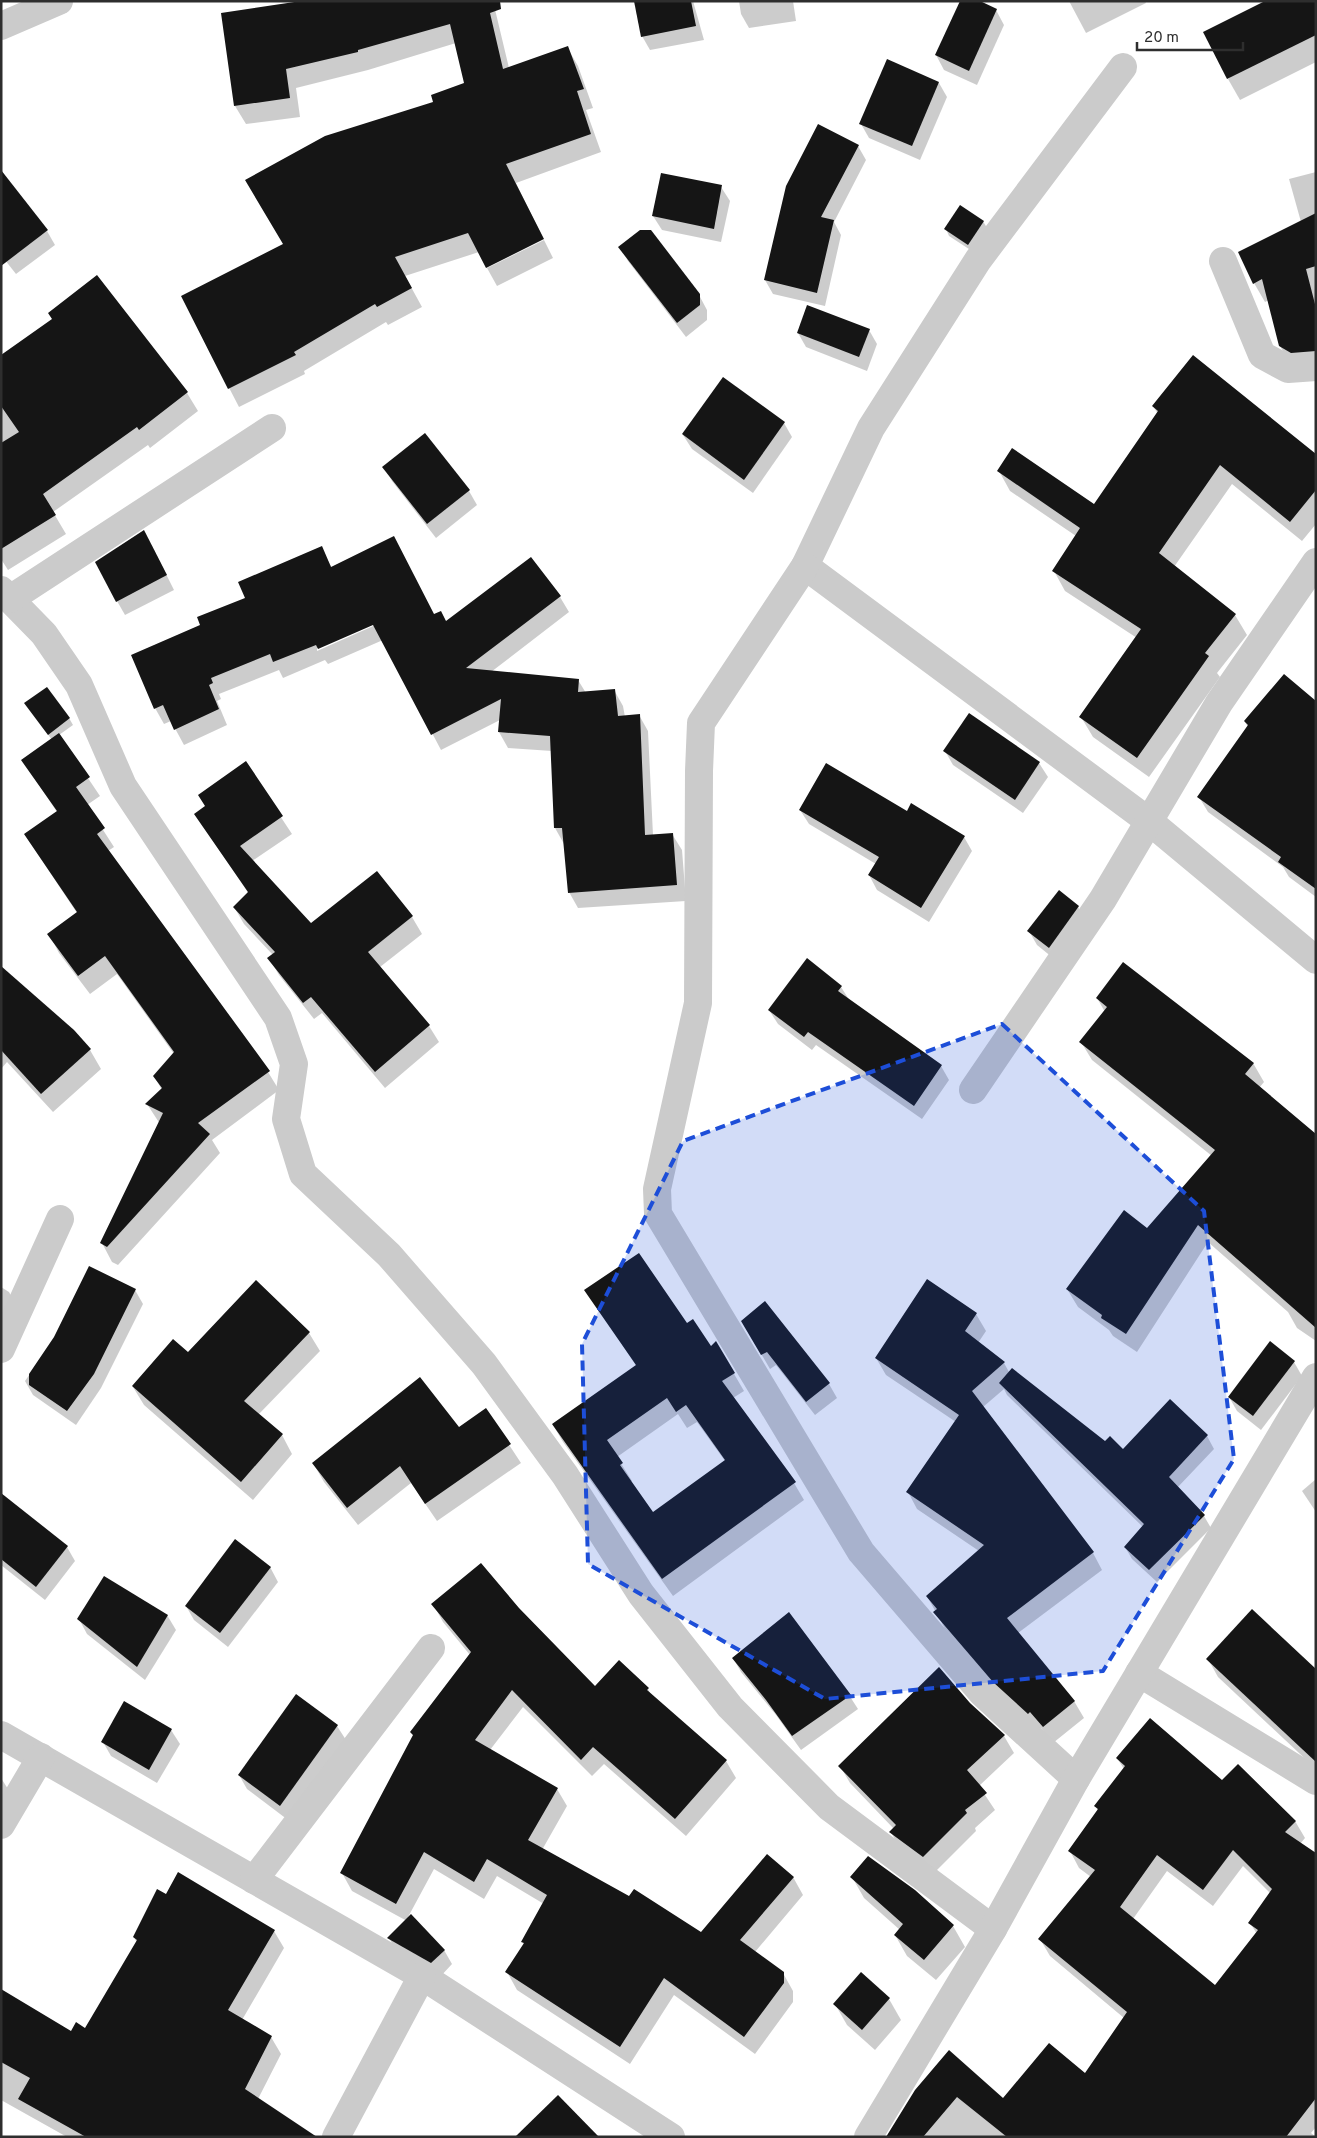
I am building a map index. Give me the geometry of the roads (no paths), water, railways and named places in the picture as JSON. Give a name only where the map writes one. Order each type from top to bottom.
[{"type":"street","points":[[1,26],[59,1]]},
{"type":"street","points":[[1076,1780],[982,1693],[861,1552],[658,1214],[656,1189],[698,1003],[698,781],[701,723],[805,566],[870,428],[978,260],[1124,67]]},
{"type":"street","points":[[1223,261],[1262,355],[1288,370],[1316,367]]},
{"type":"street","points":[[272,428],[6,595],[44,634],[79,685],[123,786],[278,1018],[294,1064],[286,1119],[304,1174],[389,1255],[484,1364],[565,1475],[642,1594],[730,1706],[829,1807],[993,1929]]},
{"type":"street","points":[[973,1090],[1103,899],[1219,703],[1316,562]]},
{"type":"street","points":[[805,566],[1150,822],[1316,960]]},
{"type":"street","points":[[1,1349],[60,1219]]},
{"type":"street","points":[[868,2137],[993,1929],[1076,1780],[1316,1377]]},
{"type":"street","points":[[254,1880],[431,1648]]},
{"type":"street","points":[[1140,1673],[1316,1781]]},
{"type":"street","points":[[1,1735],[422,1976],[671,2137]]},
{"type":"street","points":[[1,1825],[42,1757]]},
{"type":"street","points":[[336,2137],[422,1976]]}]
